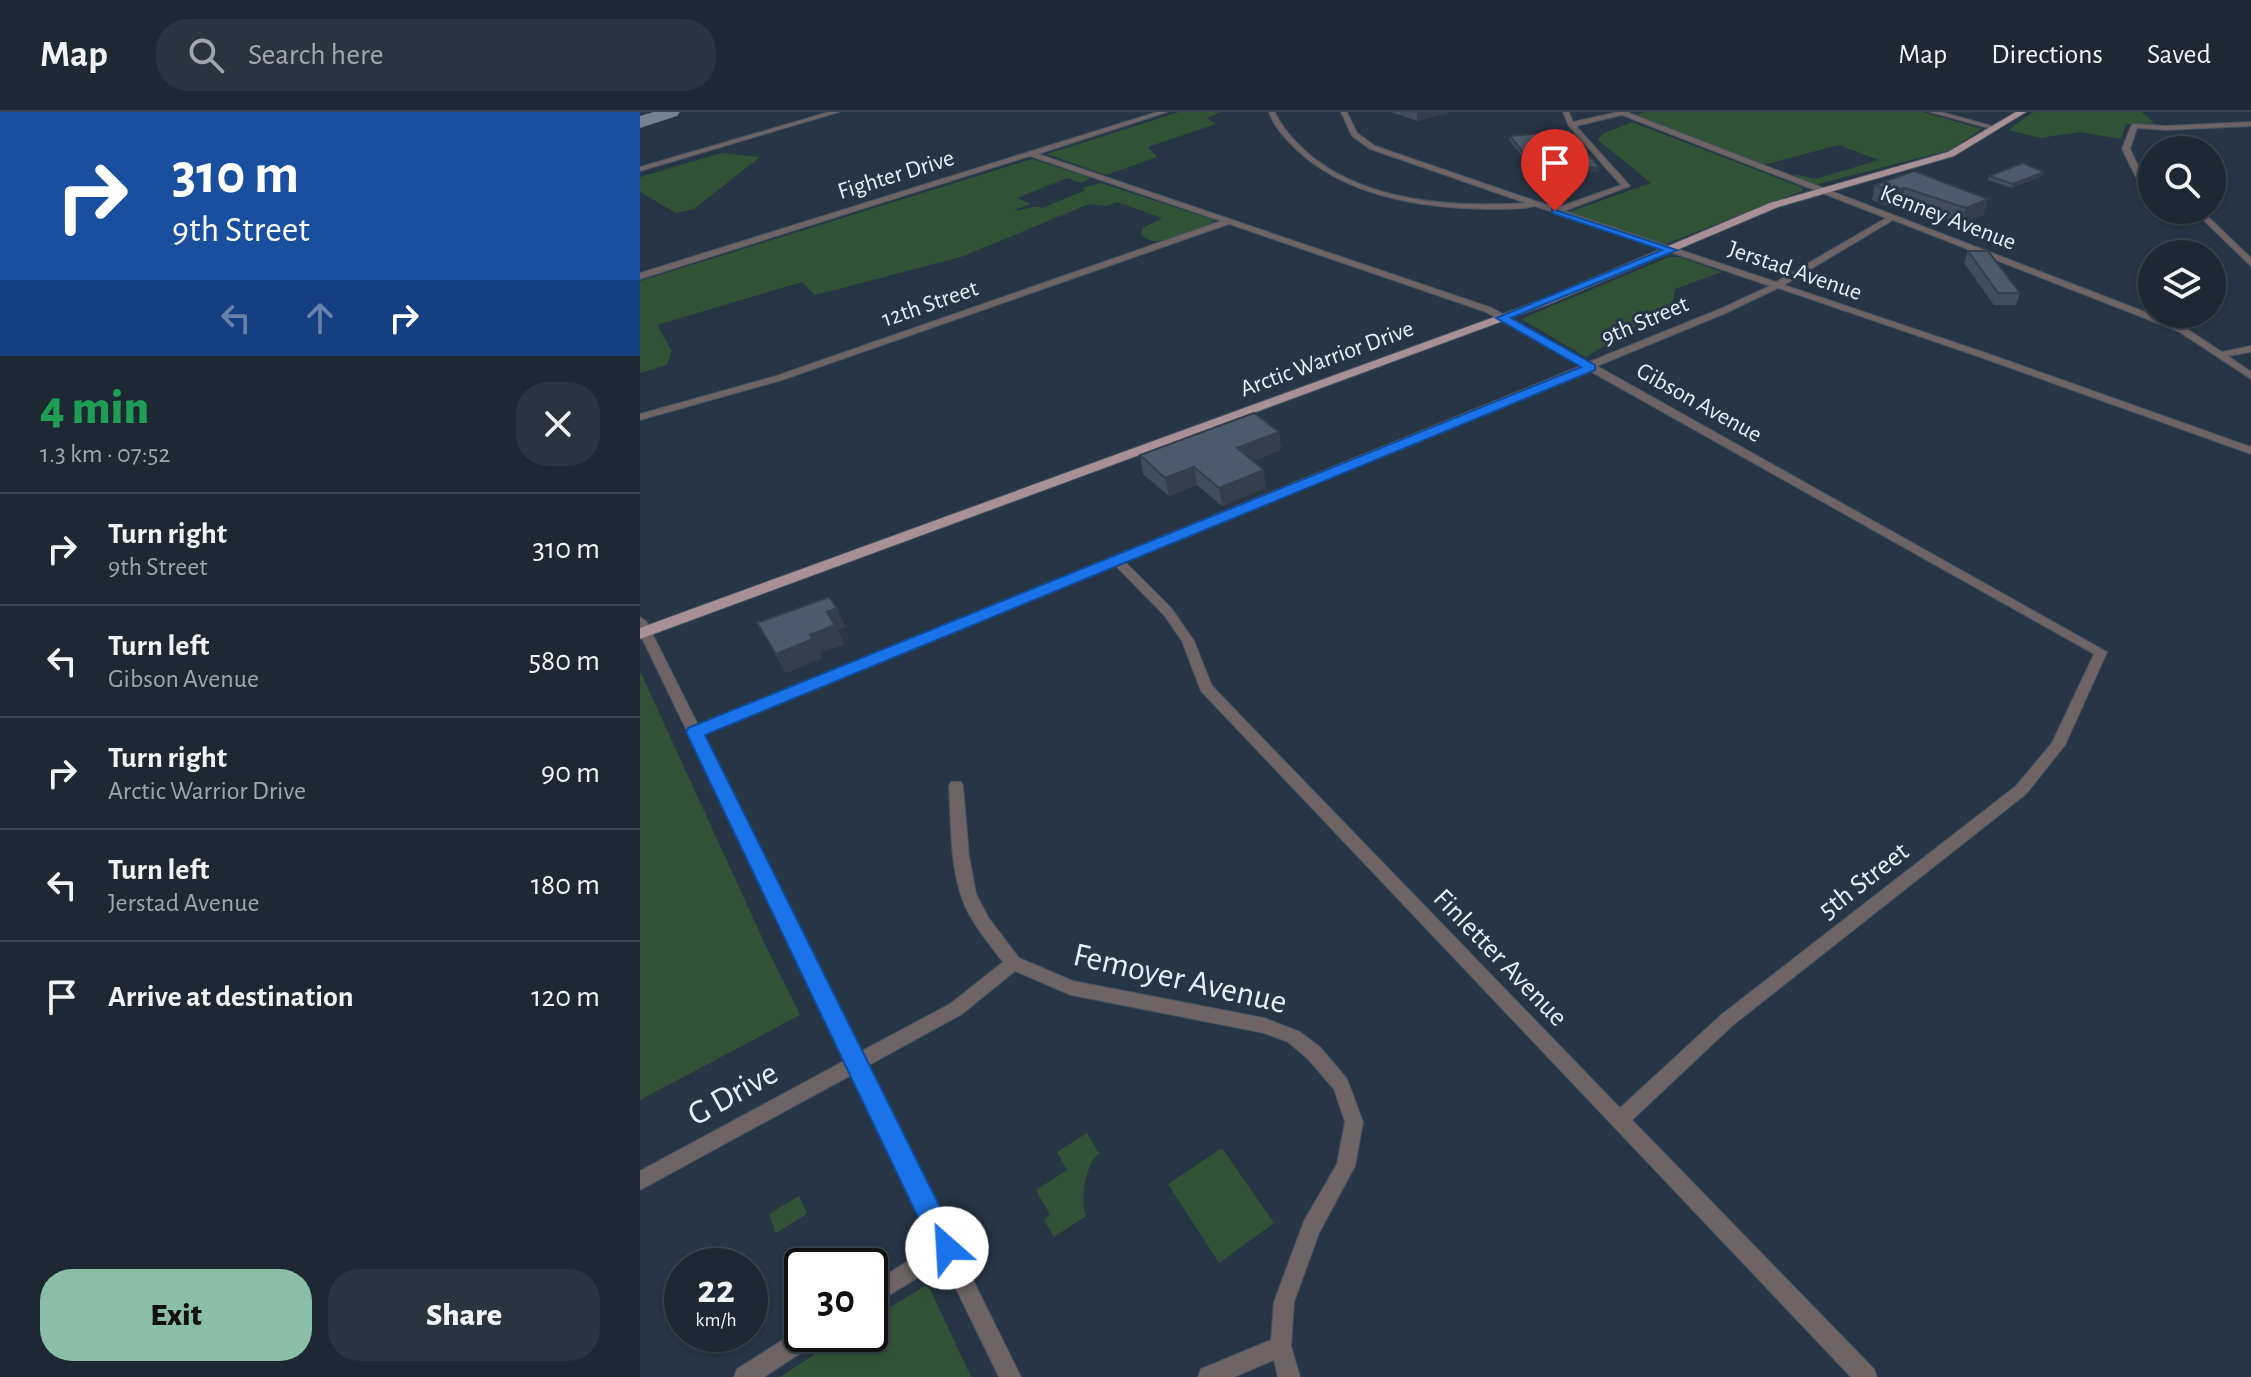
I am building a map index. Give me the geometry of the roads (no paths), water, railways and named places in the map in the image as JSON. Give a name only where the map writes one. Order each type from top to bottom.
[{"type":"main road","name":"Arctic Warrior Drive","points":[[642,629],[1502,318],[1672,250],[1774,205],[1951,154],[2022,112]]},
{"type":"street","points":[[640,169],[836,112]]},
{"type":"street","name":"Fighter Drive","points":[[640,276],[1161,112]]},
{"type":"street","points":[[1272,112],[1296,150],[1349,182],[1386,194],[1465,207],[1536,205]]},
{"type":"street","name":"Jerstad Avenue","points":[[1344,112],[1347,129],[1356,139],[1375,148],[2251,451]]},
{"type":"street","points":[[1555,211],[1626,186],[1571,125],[1566,112]]},
{"type":"street","points":[[1933,112],[1996,128]]},
{"type":"street","points":[[1571,125],[1624,113]]},
{"type":"street","name":"Kenney Avenue","points":[[1624,113],[2181,329],[2251,376]]},
{"type":"street","points":[[2138,173],[2126,149],[2134,126],[2166,128],[2251,124]]},
{"type":"street","name":"Gibson Avenue","points":[[1031,154],[1473,303],[2101,652]]},
{"type":"street","name":"9th Street","points":[[695,732],[1591,367],[1776,286],[1891,218]]},
{"type":"street","name":"12th Street","points":[[640,417],[779,378],[1230,221]]},
{"type":"street","points":[[2211,224],[2251,263]]},
{"type":"street","points":[[2221,355],[2251,349]]},
{"type":"street","name":"Finletter Avenue","points":[[1117,560],[1168,612],[1188,641],[1206,688],[1866,1377]]},
{"type":"street","points":[[642,629],[1010,1377]]},
{"type":"street","name":"5th Street","points":[[1619,1121],[1727,1020],[2021,790],[2058,745],[2101,652]]},
{"type":"street","name":"Femoyer Avenue","points":[[956,786],[961,856],[968,894],[982,922],[1013,963],[1071,988],[1279,1031],[1294,1037],[1314,1053],[1341,1085],[1354,1122],[1346,1166],[1311,1228],[1284,1302],[1281,1346],[1289,1377]]},
{"type":"street","name":"G Drive","points":[[640,1181],[956,1009],[1013,963]]},
{"type":"street","points":[[888,1286],[947,1248]]},
{"type":"street","points":[[1209,1377],[1281,1346]]},
{"type":"street","points":[[745,1377],[784,1352]]}]
